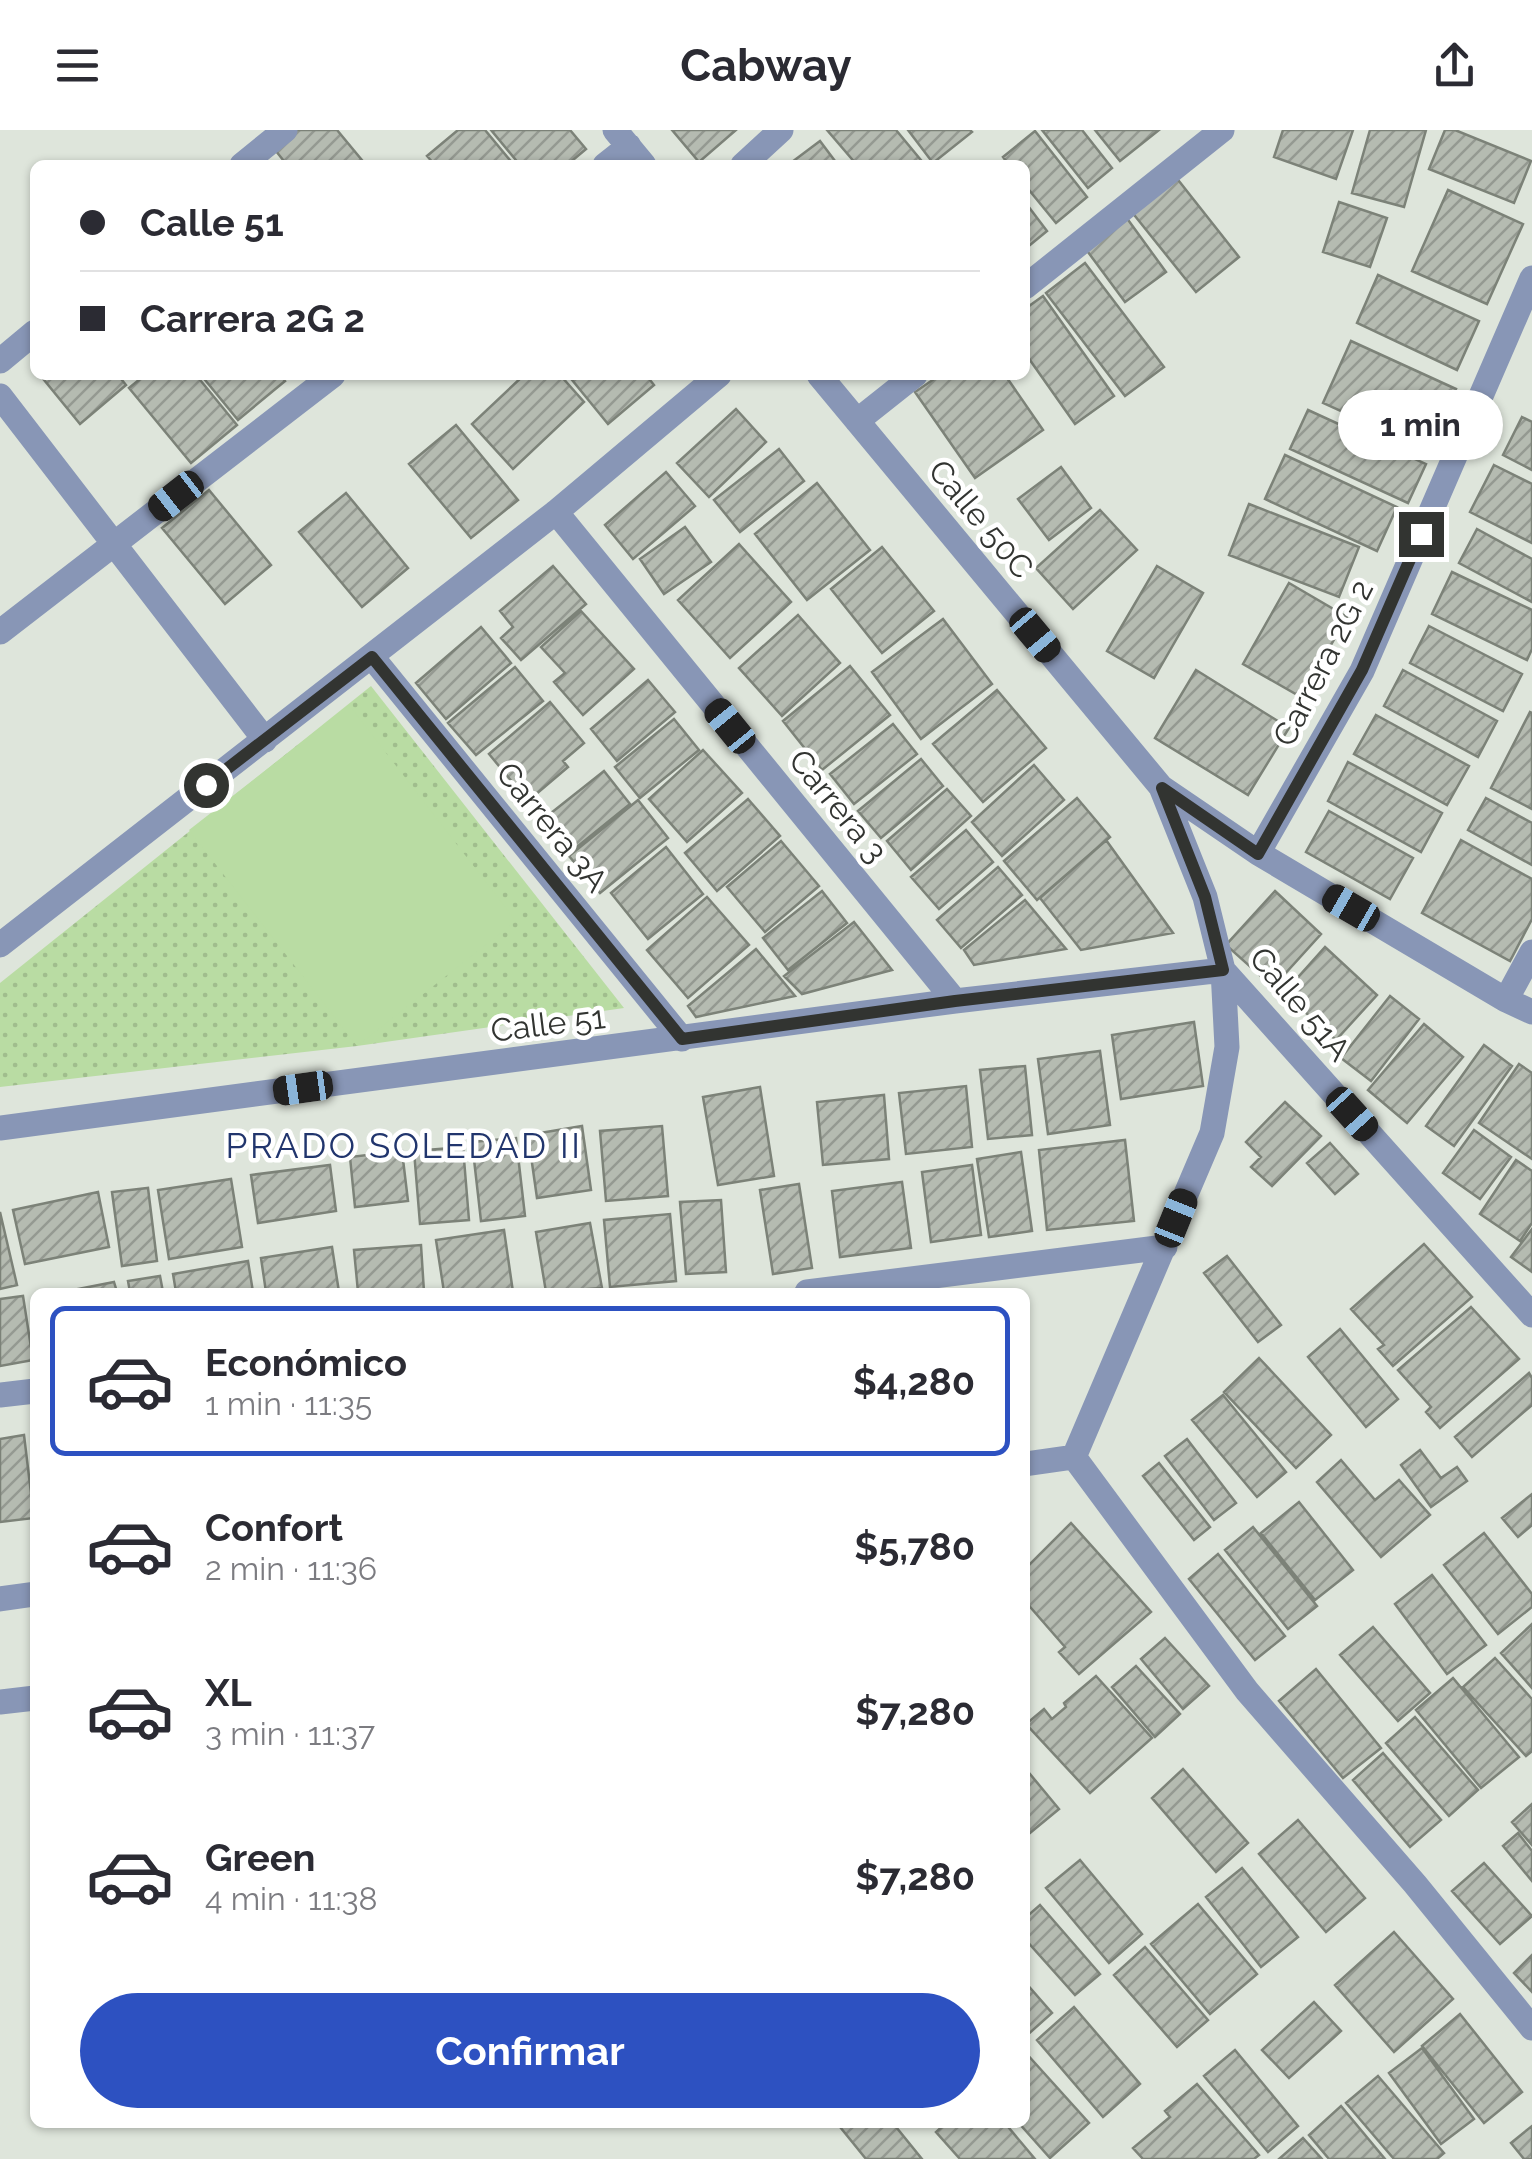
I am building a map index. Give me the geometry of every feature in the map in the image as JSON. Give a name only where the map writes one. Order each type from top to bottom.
[{"type":"street","points":[[248,160],[285,130]]},
{"type":"street","points":[[748,160],[781,130]]},
{"type":"street","points":[[1030,283],[1222,130]]},
{"type":"street","name":"Carrera 2G 2","points":[[1258,854],[1362,670],[1530,290]]},
{"type":"street","points":[[0,361],[30,336]]},
{"type":"street","points":[[0,632],[326,380]]},
{"type":"street","points":[[0,945],[556,512],[713,380]]},
{"type":"street","name":"Calle 50C","points":[[823,380],[1162,788],[1258,854],[1532,1012]]},
{"type":"street","points":[[857,421],[909,380]]},
{"type":"street","points":[[0,396],[266,740]]},
{"type":"street","name":"Carrera 3","points":[[556,512],[955,1001]]},
{"type":"street","name":"Carrera 3A","points":[[372,657],[682,1039]]},
{"type":"street","name":"Calle 51A","points":[[1162,788],[1205,897],[1223,970],[1532,1315]]},
{"type":"street","points":[[1506,1000],[1532,952]]},
{"type":"street","points":[[1074,1457],[1212,1133],[1227,1047],[1223,970]]},
{"type":"street","name":"Calle 51","points":[[0,1128],[955,1001],[1223,970]]},
{"type":"street","points":[[839,1288],[1165,1247]]},
{"type":"street","points":[[0,1396],[30,1392]]},
{"type":"street","points":[[1030,1463],[1074,1457]]},
{"type":"street","points":[[1074,1457],[1248,1691],[1415,1884],[1532,2028]]},
{"type":"street","points":[[0,1598],[30,1595]]},
{"type":"street","points":[[0,1702],[30,1699]]},
{"type":"green space","points":[[371,686],[624,1008],[357,1046],[0,1087],[0,983]]},
{"type":"green space","points":[[349,705],[516,921],[357,1046],[189,830]]},
{"type":"building","points":[[291,130],[337,130],[362,160],[283,160],[272,146]]},
{"type":"building","points":[[458,130],[485,130],[510,160],[431,160],[427,156]]},
{"type":"building","points":[[491,130],[570,130],[586,149],[573,160],[516,160]]},
{"type":"building","points":[[672,130],[736,130],[701,160]]},
{"type":"building","points":[[827,130],[896,130],[921,160],[853,160]]},
{"type":"building","points":[[908,130],[972,132],[937,160],[931,160]]},
{"type":"building","points":[[1042,130],[1082,130],[1112,168],[1088,188]]},
{"type":"building","points":[[1095,130],[1159,130],[1120,161]]},
{"type":"building","points":[[1283,130],[1353,130],[1336,179],[1274,157]]},
{"type":"building","points":[[1370,130],[1426,130],[1404,207],[1352,193]]},
{"type":"building","points":[[1445,130],[1455,130],[1531,161],[1514,203],[1429,169]]},
{"type":"building","points":[[1035,131],[1087,197],[1056,223],[1030,191],[1030,160],[1003,157]]},
{"type":"building","points":[[820,141],[834,160],[795,160]]},
{"type":"building","points":[[1175,176],[1239,257],[1196,292],[1131,211]]},
{"type":"building","points":[[1448,190],[1523,224],[1487,304],[1412,271]]},
{"type":"building","points":[[1339,202],[1387,218],[1370,267],[1323,252]]},
{"type":"building","points":[[1030,209],[1047,231],[1030,245]]},
{"type":"building","points":[[1126,217],[1166,272],[1125,302],[1085,248]]},
{"type":"building","points":[[1085,263],[1164,367],[1125,396],[1046,293]]},
{"type":"building","points":[[1378,275],[1479,321],[1457,370],[1357,323]]},
{"type":"building","points":[[1043,296],[1114,396],[1075,424],[1030,360],[1030,305]]},
{"type":"building","points":[[1351,341],[1456,389],[1429,451],[1323,403]]},
{"type":"building","points":[[44,380],[122,380],[126,385],[80,424]]},
{"type":"building","points":[[139,380],[200,380],[237,425],[191,463],[129,388]]},
{"type":"building","points":[[205,380],[284,380],[285,381],[238,420]]},
{"type":"building","points":[[519,380],[564,380],[584,402],[513,469],[472,424]]},
{"type":"building","points":[[572,380],[650,380],[654,385],[608,424]]},
{"type":"building","points":[[933,380],[1008,380],[1043,430],[975,478],[915,392]]},
{"type":"building","points":[[736,409],[766,442],[709,497],[677,463]]},
{"type":"building","points":[[1308,410],[1426,464],[1408,503],[1290,449]]},
{"type":"building","points":[[1522,417],[1532,422],[1532,470],[1503,455]]},
{"type":"building","points":[[456,425],[518,500],[471,538],[409,464]]},
{"type":"building","points":[[779,449],[804,481],[740,532],[714,500]]},
{"type":"building","points":[[1285,455],[1397,507],[1377,551],[1265,499]]},
{"type":"building","points":[[1494,465],[1532,484],[1532,543],[1470,512]]},
{"type":"building","points":[[1061,467],[1091,508],[1049,540],[1018,499]]},
{"type":"building","points":[[666,472],[695,506],[633,559],[605,525]]},
{"type":"building","points":[[817,483],[870,550],[807,600],[755,534]]},
{"type":"building","points":[[209,490],[271,565],[225,604],[162,528]]},
{"type":"building","points":[[346,493],[408,568],[362,607],[299,532]]},
{"type":"building","points":[[1249,504],[1359,547],[1339,597],[1229,555]]},
{"type":"building","points":[[1100,510],[1137,550],[1073,609],[1036,568]]},
{"type":"building","points":[[685,527],[711,562],[664,594],[640,559]]},
{"type":"building","points":[[1477,529],[1532,559],[1532,602],[1459,563]]},
{"type":"building","points":[[739,544],[791,602],[730,658],[678,600]]},
{"type":"building","points":[[882,547],[934,611],[882,653],[831,589]]},
{"type":"building","points":[[553,566],[586,604],[521,660],[501,638],[513,627],[500,611]]},
{"type":"building","points":[[1157,566],[1203,593],[1154,678],[1107,651]]},
{"type":"building","points":[[1452,572],[1532,610],[1532,649],[1527,660],[1432,614]]},
{"type":"building","points":[[1289,583],[1347,617],[1301,697],[1243,664]]},
{"type":"building","points":[[581,611],[634,669],[583,715],[554,682],[565,673],[541,647]]},
{"type":"building","points":[[798,615],[840,663],[782,716],[739,668]]},
{"type":"building","points":[[943,619],[992,684],[921,739],[872,672]]},
{"type":"building","points":[[1429,626],[1522,674],[1503,711],[1410,663]]},
{"type":"building","points":[[481,627],[511,663],[446,719],[416,683]]},
{"type":"building","points":[[850,666],[890,715],[822,770],[783,721]]},
{"type":"building","points":[[515,667],[543,701],[476,755],[448,723]]},
{"type":"building","points":[[1196,670],[1289,728],[1248,795],[1155,738]]},
{"type":"building","points":[[1403,670],[1497,721],[1478,757],[1384,706]]},
{"type":"building","points":[[648,680],[675,712],[617,761],[591,729]]},
{"type":"building","points":[[997,690],[1046,748],[983,802],[933,744]]},
{"type":"building","points":[[550,702],[584,743],[563,761],[568,767],[528,801],[489,754]]},
{"type":"building","points":[[1532,713],[1532,809],[1491,788]]},
{"type":"building","points":[[1376,715],[1469,766],[1447,805],[1354,754]]},
{"type":"building","points":[[674,719],[699,750],[640,798],[615,767]]},
{"type":"building","points":[[893,724],[917,754],[854,804],[830,774]]},
{"type":"building","points":[[703,750],[742,793],[687,842],[649,799]]},
{"type":"building","points":[[921,759],[943,786],[881,838],[858,811]]},
{"type":"building","points":[[1348,762],[1442,813],[1421,852],[1328,801]]},
{"type":"building","points":[[1034,765],[1064,800],[1002,856],[972,822]]},
{"type":"building","points":[[604,771],[630,804],[567,855],[541,821]]},
{"type":"building","points":[[947,789],[971,816],[911,870],[887,841]]},
{"type":"building","points":[[1077,798],[1110,837],[1037,900],[1004,861]]},
{"type":"building","points":[[1486,798],[1532,823],[1532,865],[1468,830]]},
{"type":"building","points":[[748,799],[780,836],[717,891],[685,853]]},
{"type":"building","points":[[638,800],[668,838],[600,893],[569,856]]},
{"type":"building","points":[[1329,811],[1413,858],[1390,899],[1306,852]]},
{"type":"building","points":[[966,830],[993,862],[939,909],[911,877]]},
{"type":"building","points":[[1106,840],[1173,933],[1081,950],[1040,898]]},
{"type":"building","points":[[1461,840],[1532,879],[1532,919],[1510,961],[1422,913]]},
{"type":"building","points":[[781,841],[819,886],[765,932],[727,887]]},
{"type":"building","points":[[666,847],[703,894],[648,939],[611,893]]},
{"type":"building","points":[[998,867],[1022,895],[961,948],[937,920]]},
{"type":"building","points":[[822,891],[847,923],[788,970],[763,938]]},
{"type":"building","points":[[1275,891],[1321,934],[1273,987],[1226,945]]},
{"type":"building","points":[[707,897],[749,945],[688,998],[647,950]]},
{"type":"building","points":[[1025,900],[1066,949],[974,965],[964,950]]},
{"type":"building","points":[[854,922],[892,970],[802,994],[784,976]]},
{"type":"building","points":[[1325,947],[1377,995],[1336,1040],[1284,993]]},
{"type":"building","points":[[756,949],[795,996],[696,1017],[688,1006]]},
{"type":"building","points":[[1390,996],[1419,1019],[1371,1081],[1341,1058]]},
{"type":"building","points":[[1194,1022],[1203,1086],[1121,1099],[1112,1035]]},
{"type":"building","points":[[1424,1024],[1463,1057],[1407,1123],[1368,1090]]},
{"type":"building","points":[[1484,1045],[1512,1066],[1454,1146],[1426,1126]]},
{"type":"building","points":[[1100,1051],[1110,1125],[1048,1134],[1038,1059]]},
{"type":"building","points":[[1519,1064],[1532,1073],[1532,1159],[1479,1123]]},
{"type":"building","points":[[1025,1066],[1032,1135],[988,1139],[980,1070]]},
{"type":"building","points":[[966,1086],[972,1147],[906,1154],[899,1093]]},
{"type":"building","points":[[760,1087],[774,1176],[718,1185],[703,1097]]},
{"type":"building","points":[[884,1095],[889,1159],[823,1165],[817,1102]]},
{"type":"building","points":[[1285,1102],[1321,1136],[1272,1186],[1251,1167],[1261,1157],[1246,1142]]},
{"type":"building","points":[[582,1126],[591,1190],[537,1198],[528,1135]]},
{"type":"building","points":[[662,1126],[668,1196],[606,1201],[600,1131]]},
{"type":"building","points":[[1474,1130],[1511,1157],[1480,1199],[1443,1173]]},
{"type":"building","points":[[516,1138],[525,1216],[481,1221],[472,1142]]},
{"type":"building","points":[[1125,1140],[1134,1221],[1047,1230],[1039,1150]]},
{"type":"building","points":[[1330,1143],[1358,1174],[1335,1194],[1307,1163]]},
{"type":"building","points":[[463,1147],[469,1220],[420,1224],[414,1151]]},
{"type":"building","points":[[402,1151],[408,1201],[355,1207],[350,1157]]},
{"type":"building","points":[[1021,1152],[1032,1231],[989,1237],[977,1159]]},
{"type":"building","points":[[1516,1160],[1532,1171],[1532,1223],[1520,1241],[1480,1214]]},
{"type":"building","points":[[330,1165],[336,1211],[258,1223],[251,1175]]},
{"type":"building","points":[[972,1165],[981,1235],[931,1242],[922,1172]]},
{"type":"building","points":[[231,1179],[242,1247],[169,1259],[158,1190]]},
{"type":"building","points":[[902,1182],[911,1248],[840,1257],[832,1191]]},
{"type":"building","points":[[799,1184],[812,1268],[773,1274],[760,1190]]},
{"type":"building","points":[[148,1188],[157,1261],[122,1266],[112,1192]]},
{"type":"building","points":[[98,1192],[109,1247],[25,1264],[13,1210]]},
{"type":"building","points":[[721,1200],[726,1272],[686,1274],[680,1202]]},
{"type":"building","points":[[0,1212],[17,1285],[0,1289]]},
{"type":"building","points":[[670,1214],[676,1281],[610,1287],[604,1220]]},
{"type":"building","points":[[590,1223],[602,1288],[545,1288],[536,1232]]},
{"type":"building","points":[[1532,1229],[1532,1272],[1511,1257]]},
{"type":"building","points":[[504,1230],[512,1288],[443,1288],[436,1240]]},
{"type":"building","points":[[1424,1244],[1472,1297],[1393,1366],[1378,1349],[1384,1345],[1351,1309]]},
{"type":"building","points":[[421,1245],[424,1288],[358,1288],[354,1250]]},
{"type":"building","points":[[332,1247],[338,1288],[265,1288],[261,1258]]},
{"type":"building","points":[[1227,1256],[1281,1325],[1258,1342],[1204,1273]]},
{"type":"building","points":[[248,1261],[252,1288],[175,1288],[173,1274]]},
{"type":"building","points":[[160,1276],[162,1288],[129,1288],[128,1281]]},
{"type":"building","points":[[114,1282],[116,1288],[83,1288]]},
{"type":"building","points":[[23,1296],[30,1361],[0,1366],[0,1299]]},
{"type":"building","points":[[1471,1307],[1519,1359],[1440,1428],[1426,1412],[1431,1407],[1398,1370]]},
{"type":"building","points":[[1340,1329],[1398,1399],[1366,1427],[1308,1357]]},
{"type":"building","points":[[1259,1358],[1331,1435],[1296,1468],[1224,1392]]},
{"type":"building","points":[[1529,1373],[1532,1405],[1472,1457],[1455,1437]]},
{"type":"building","points":[[1223,1395],[1286,1472],[1257,1497],[1192,1420]]},
{"type":"building","points":[[24,1435],[30,1518],[0,1522],[0,1439]]},
{"type":"building","points":[[1187,1439],[1236,1503],[1214,1520],[1165,1456]]},
{"type":"building","points":[[1420,1450],[1441,1478],[1457,1467],[1467,1481],[1431,1507],[1401,1465]]},
{"type":"building","points":[[1341,1460],[1375,1500],[1399,1480],[1430,1515],[1381,1557],[1317,1482]]},
{"type":"building","points":[[1159,1463],[1210,1527],[1194,1540],[1143,1476]]},
{"type":"building","points":[[1532,1494],[1532,1525],[1518,1537],[1502,1518]]},
{"type":"building","points":[[1299,1502],[1353,1570],[1315,1600],[1261,1533]]},
{"type":"building","points":[[1071,1523],[1151,1612],[1079,1674],[1059,1652],[1065,1647],[1030,1607],[1030,1564]]},
{"type":"building","points":[[1253,1527],[1317,1606],[1288,1629],[1225,1550]]},
{"type":"building","points":[[1484,1533],[1532,1594],[1532,1607],[1498,1634],[1444,1565]]},
{"type":"building","points":[[1218,1554],[1285,1636],[1255,1660],[1189,1579]]},
{"type":"building","points":[[1432,1575],[1486,1645],[1447,1674],[1395,1604]]},
{"type":"building","points":[[1532,1624],[1532,1688],[1501,1653]]},
{"type":"building","points":[[1373,1627],[1430,1693],[1398,1721],[1340,1655]]},
{"type":"building","points":[[1165,1638],[1209,1686],[1183,1709],[1141,1659]]},
{"type":"building","points":[[1495,1658],[1532,1699],[1532,1751],[1526,1756],[1463,1687]]},
{"type":"building","points":[[1136,1666],[1180,1714],[1155,1737],[1112,1687]]},
{"type":"building","points":[[1316,1669],[1381,1748],[1343,1778],[1279,1701]]},
{"type":"building","points":[[1096,1676],[1152,1738],[1090,1793],[1030,1728],[1030,1721],[1044,1709],[1052,1719],[1066,1707],[1064,1703]]},
{"type":"building","points":[[1453,1678],[1519,1757],[1481,1788],[1416,1710]]},
{"type":"building","points":[[1415,1717],[1478,1790],[1449,1816],[1386,1743]]},
{"type":"building","points":[[1383,1753],[1441,1820],[1410,1847],[1353,1780]]},
{"type":"building","points":[[1183,1769],[1248,1843],[1216,1872],[1152,1798]]},
{"type":"building","points":[[1030,1774],[1059,1809],[1030,1833]]},
{"type":"building","points":[[1532,1804],[1532,1845],[1512,1822]]},
{"type":"building","points":[[1298,1820],[1365,1898],[1326,1932],[1259,1854]]},
{"type":"building","points":[[1518,1833],[1532,1851],[1532,1881],[1503,1846]]},
{"type":"building","points":[[1080,1860],[1142,1934],[1109,1963],[1046,1888]]},
{"type":"building","points":[[1484,1863],[1532,1916],[1500,1944],[1452,1891]]},
{"type":"building","points":[[1242,1868],[1298,1937],[1261,1967],[1206,1897]]},
{"type":"building","points":[[1198,1904],[1257,1974],[1210,2014],[1151,1944]]},
{"type":"building","points":[[1040,1905],[1100,1974],[1075,1995],[1030,1945],[1030,1914]]},
{"type":"building","points":[[1394,1932],[1453,1999],[1394,2052],[1335,1985]]},
{"type":"building","points":[[1145,1947],[1208,2020],[1177,2047],[1114,1975]]},
{"type":"building","points":[[1532,1955],[1532,1992],[1514,1973]]},
{"type":"building","points":[[1030,1988],[1052,2013],[1030,2033]]},
{"type":"building","points":[[1314,2002],[1341,2031],[1289,2078],[1262,2050]]},
{"type":"building","points":[[1074,2007],[1140,2084],[1103,2117],[1037,2040]]},
{"type":"building","points":[[1460,2014],[1522,2092],[1484,2123],[1422,2046]]},
{"type":"building","points":[[1422,2048],[1474,2119],[1441,2144],[1389,2073]]},
{"type":"building","points":[[1235,2050],[1298,2126],[1268,2152],[1204,2076]]},
{"type":"building","points":[[1030,2058],[1089,2123],[1050,2158],[1023,2128],[1030,2128]]},
{"type":"building","points":[[1378,2076],[1444,2153],[1437,2159],[1394,2159],[1346,2103]]},
{"type":"building","points":[[1197,2084],[1259,2155],[1254,2159],[1143,2159],[1133,2148],[1170,2117],[1165,2111]]},
{"type":"building","points":[[1341,2106],[1385,2159],[1329,2159],[1309,2135]]},
{"type":"building","points":[[1532,2126],[1532,2159],[1524,2159],[1511,2143]]},
{"type":"building","points":[[841,2128],[897,2128],[922,2159],[866,2159]]},
{"type":"building","points":[[940,2128],[1009,2128],[1035,2159],[960,2159],[936,2132]]},
{"type":"building","points":[[1303,2138],[1322,2159],[1279,2159]]},
{"type":"district","name":"PRADO SOLEDAD II","points":[[404,1146]]},
{"type":"route","points":[[206,785],[372,657],[682,1039],[955,1001],[1223,970],[1205,897],[1162,788],[1258,854],[1362,670],[1421,534]]}]
